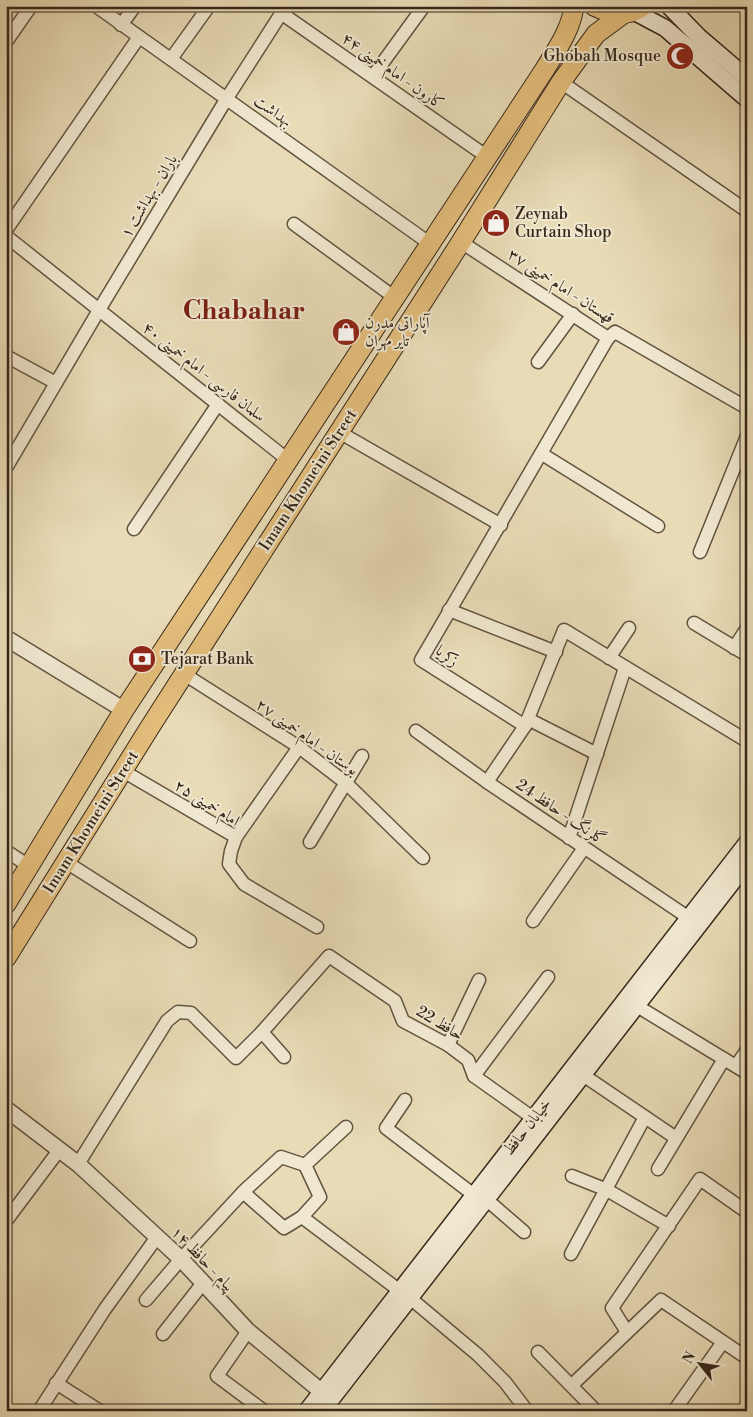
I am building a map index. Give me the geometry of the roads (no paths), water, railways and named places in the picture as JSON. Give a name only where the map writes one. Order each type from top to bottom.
[{"type":"main road","name":"Imam Khomeini Street","points":[[6,904],[124,710],[565,35],[574,6]]},
{"type":"main road","points":[[594,6],[608,12],[633,10],[665,28],[747,99]]},
{"type":"main road","points":[[669,6],[699,37],[747,78]]},
{"type":"main road","name":"Imam Khomeini Street","points":[[6,958],[184,674],[461,242],[561,82],[596,34],[633,10]]},
{"type":"main road","points":[[202,591],[227,607]]},
{"type":"main road","name":"خیابان حافظ","points":[[480,1197],[534,1118],[747,843]]},
{"type":"main road","name":"خیابان حافظ","points":[[322,1411],[405,1295],[480,1197],[583,1075],[747,863]]},
{"type":"main road","name":"خیابان حافظ","points":[[307,1411],[405,1295]]},
{"type":"street","points":[[6,42],[31,6]]},
{"type":"street","name":"بهداشت","points":[[96,6],[430,243]]},
{"type":"street","points":[[121,25],[135,6]]},
{"type":"street","points":[[171,59],[209,6]]},
{"type":"street","points":[[373,76],[424,6]]},
{"type":"street","name":"کارون - امام خمینی ۴۴","points":[[284,10],[486,156]]},
{"type":"street","name":"باران - بهداشت ۱","points":[[6,468],[227,98],[284,10]]},
{"type":"street","points":[[6,230],[139,37]]},
{"type":"street","points":[[561,82],[747,210]]},
{"type":"street","points":[[294,224],[394,297]]},
{"type":"street","name":"سلمان فارسی - امام خمینی ۴۰","points":[[6,236],[288,460]]},
{"type":"street","name":"قهستان - امام خمینی ۳۷","points":[[461,242],[608,338],[615,332],[747,408]]},
{"type":"street","points":[[538,362],[573,314]]},
{"type":"street","name":"زکریا","points":[[526,722],[421,660],[608,338]]},
{"type":"street","points":[[6,356],[56,383]]},
{"type":"street","points":[[134,529],[218,404]]},
{"type":"street","points":[[339,432],[501,525]]},
{"type":"street","points":[[700,552],[747,436]]},
{"type":"street","points":[[542,454],[658,526]]},
{"type":"street","points":[[450,610],[556,652]]},
{"type":"street","points":[[694,624],[747,655]]},
{"type":"street","points":[[609,658],[629,628]]},
{"type":"street","points":[[734,648],[747,628]]},
{"type":"street","points":[[487,782],[526,722],[564,630],[747,741]]},
{"type":"street","points":[[6,638],[124,710]]},
{"type":"street","points":[[569,838],[625,668]]},
{"type":"street","name":"بوستان - امام خمینی ۲۷","points":[[184,674],[299,747],[346,783],[423,858]]},
{"type":"street","points":[[526,722],[597,754]]},
{"type":"street","name":"گلرنگ - حافظ 24","points":[[416,731],[487,782],[689,918]]},
{"type":"street","points":[[236,837],[299,747]]},
{"type":"street","points":[[310,842],[362,756]]},
{"type":"street","name":"امام خمینی ۲۵","points":[[123,771],[236,837],[229,864],[244,884],[317,927]]},
{"type":"street","points":[[533,921],[584,848]]},
{"type":"street","points":[[6,851],[29,866]]},
{"type":"street","points":[[66,862],[190,940]]},
{"type":"street","name":"حافظ 22","points":[[262,1032],[329,956],[395,1001],[403,1021],[448,1045],[468,1060],[474,1076],[534,1118]]},
{"type":"street","points":[[474,1076],[548,977]]},
{"type":"street","points":[[448,1045],[479,980]]},
{"type":"street","points":[[636,1006],[747,1073]]},
{"type":"street","points":[[78,1164],[167,1021],[178,1012],[191,1012],[236,1058],[262,1032],[284,1057]]},
{"type":"street","points":[[736,1066],[747,1050]]},
{"type":"street","points":[[658,1169],[724,1059]]},
{"type":"street","points":[[583,1075],[676,1138]]},
{"type":"street","points":[[405,1100],[386,1128],[524,1232]]},
{"type":"street","name":"پیام - حافظ ۱۴","points":[[6,1109],[78,1164],[181,1259],[248,1331],[322,1392]]},
{"type":"street","points":[[571,1254],[645,1117]]},
{"type":"street","points":[[305,1165],[346,1127]]},
{"type":"street","points":[[6,1221],[60,1150]]},
{"type":"street","points":[[146,1300],[243,1192],[281,1157],[305,1165],[320,1196],[302,1216],[284,1228],[243,1192]]},
{"type":"street","points":[[572,1176],[607,1190],[669,1226]]},
{"type":"street","points":[[627,1332],[612,1308],[700,1179],[747,1212]]},
{"type":"street","points":[[302,1216],[405,1295],[478,1355],[505,1382],[528,1411]]},
{"type":"street","points":[[39,1411],[105,1309],[157,1237]]},
{"type":"street","points":[[163,1334],[203,1283]]},
{"type":"street","points":[[572,1385],[660,1300],[747,1358]]},
{"type":"street","points":[[248,1331],[217,1376],[256,1408]]},
{"type":"street","points":[[674,1411],[723,1342]]},
{"type":"street","points":[[538,1352],[596,1411]]},
{"type":"street","points":[[56,1383],[100,1411]]},
{"type":"place","name":"Ghobah Mosque","points":[[680,56]]},
{"type":"place","name":"Zeynab Curtain Shop","points":[[496,223]]},
{"type":"place","name":"آپاراتی مدرن تایر مهران","points":[[346,332]]},
{"type":"place","name":"Tejarat Bank","points":[[142,659]]},
{"type":"district","name":"Chabahar","points":[[244,311]]}]
